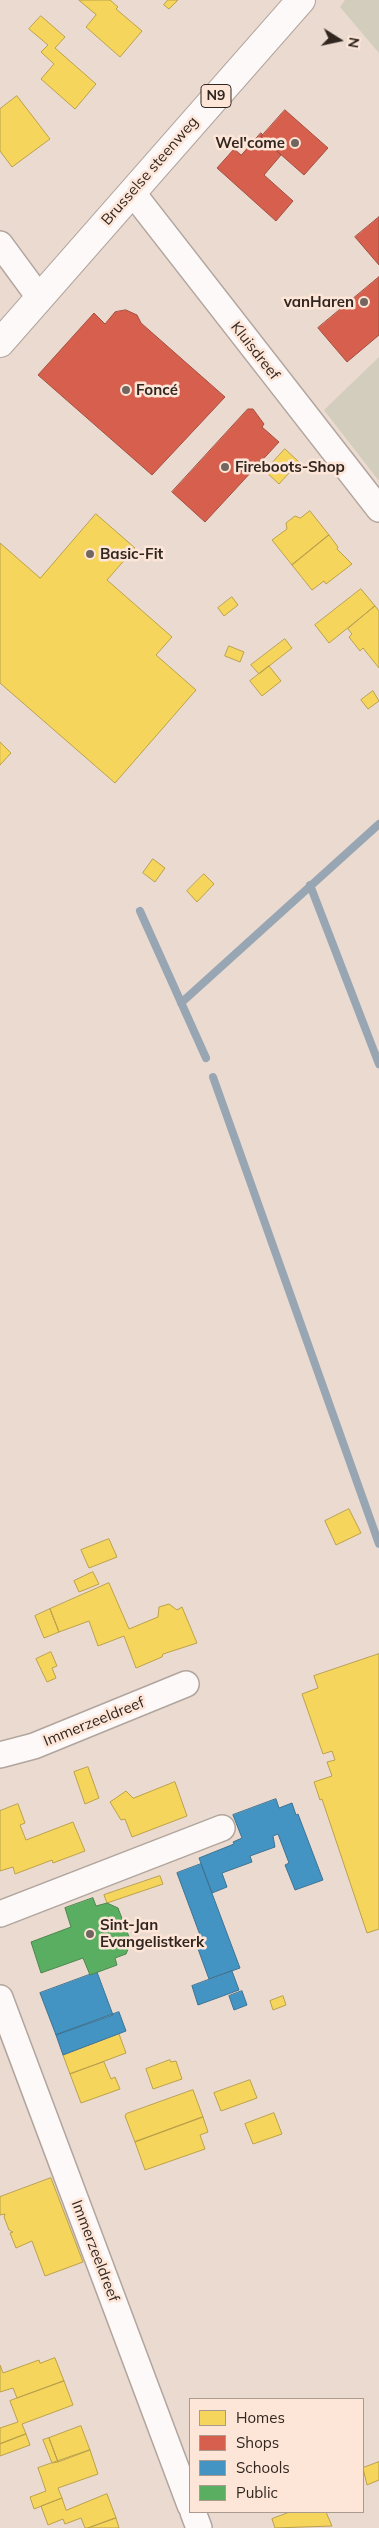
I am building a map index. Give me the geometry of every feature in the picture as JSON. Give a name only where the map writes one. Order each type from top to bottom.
[{"type":"main road","name":"Brusselse steenweg","points":[[0,343],[39,296],[301,0]]},
{"type":"street","name":"Kluisdreef","points":[[132,192],[379,509]]},
{"type":"street","points":[[0,244],[39,296]]},
{"type":"street","name":"Immerzeeldreef","points":[[0,1755],[34,1746],[186,1684]]},
{"type":"street","points":[[0,1914],[222,1828]]},
{"type":"street","name":"Immerzeeldreef","points":[[0,1998],[189,2502]]},
{"type":"street","points":[[193,2513],[199,2528]]},
{"type":"shaded area","points":[[345,0],[379,0],[379,53],[340,7]]},
{"type":"shaded area","points":[[379,357],[379,481],[324,410]]},
{"type":"building: Homes","points":[[79,0],[110,0],[118,7],[116,9],[142,31],[120,57],[86,27],[96,15]]},
{"type":"building: Homes","points":[[168,0],[178,0],[169,9],[164,5]]},
{"type":"building: Homes","points":[[41,16],[65,37],[55,48],[96,84],[75,109],[41,79],[54,64],[41,52],[48,45],[29,29]]},
{"type":"building: Homes","points":[[17,96],[50,139],[12,167],[0,151],[0,109]]},
{"type":"building: Homes","points":[[285,449],[299,462],[279,484],[265,471]]},
{"type":"building: Homes","points":[[310,511],[329,535],[292,565],[272,540],[287,529],[286,523],[295,516],[300,518]]},
{"type":"building: Homes","points":[[96,514],[135,548],[107,580],[172,637],[156,655],[196,690],[115,783],[0,683],[0,543],[40,578]]},
{"type":"building: Homes","points":[[329,535],[338,547],[337,549],[352,564],[326,584],[324,581],[312,590],[292,565]]},
{"type":"building: Homes","points":[[361,589],[375,606],[329,643],[315,625]]},
{"type":"building: Homes","points":[[232,597],[238,605],[224,616],[218,608]]},
{"type":"building: Homes","points":[[375,606],[379,611],[379,668],[363,648],[360,651],[349,637],[352,634],[348,629]]},
{"type":"building: Homes","points":[[285,639],[292,648],[259,674],[251,665]]},
{"type":"building: Homes","points":[[229,646],[244,652],[240,662],[225,656]]},
{"type":"building: Homes","points":[[269,666],[281,681],[262,696],[250,681]]},
{"type":"building: Homes","points":[[373,691],[379,701],[368,709],[361,700]]},
{"type":"building: Homes","points":[[0,742],[11,753],[0,765]]},
{"type":"building: Homes","points":[[153,859],[165,868],[155,882],[143,873]]},
{"type":"building: Homes","points":[[204,874],[214,884],[197,902],[187,891]]},
{"type":"building: Homes","points":[[349,1509],[361,1533],[336,1545],[325,1521]]},
{"type":"building: Homes","points":[[109,1539],[117,1557],[89,1568],[81,1550]]},
{"type":"building: Homes","points":[[93,1572],[99,1584],[79,1592],[74,1581]]},
{"type":"building: Homes","points":[[109,1583],[129,1629],[158,1617],[159,1607],[169,1604],[177,1610],[182,1607],[197,1643],[163,1654],[162,1657],[136,1668],[124,1636],[98,1646],[89,1621],[59,1632],[50,1609]]},
{"type":"building: Homes","points":[[50,1609],[59,1632],[44,1638],[35,1616]]},
{"type":"building: Homes","points":[[51,1652],[57,1666],[52,1668],[56,1678],[47,1682],[36,1659]]},
{"type":"building: Homes","points":[[379,1654],[379,1929],[367,1933],[322,1799],[320,1800],[314,1782],[332,1776],[327,1762],[335,1760],[332,1751],[323,1754],[302,1694],[318,1688],[314,1676]]},
{"type":"building: Homes","points":[[88,1767],[99,1798],[85,1804],[74,1772]]},
{"type":"building: Homes","points":[[175,1782],[187,1816],[132,1837],[125,1819],[121,1820],[110,1802],[126,1791],[133,1798]]},
{"type":"building: Homes","points":[[18,1804],[25,1823],[20,1825],[26,1840],[73,1822],[85,1851],[53,1863],[52,1860],[15,1874],[13,1867],[0,1871],[0,1811]]},
{"type":"building: Homes","points":[[160,1876],[163,1884],[107,1903],[104,1895]]},
{"type":"building: Homes","points":[[283,1996],[286,2005],[273,2010],[270,2001]]},
{"type":"building: Homes","points":[[119,2034],[126,2053],[70,2074],[63,2055]]},
{"type":"building: Homes","points":[[170,2060],[171,2062],[176,2061],[182,2079],[153,2089],[146,2069]]},
{"type":"building: Homes","points":[[104,2062],[111,2079],[115,2077],[120,2089],[81,2103],[70,2074]]},
{"type":"building: Homes","points":[[250,2080],[257,2098],[221,2111],[214,2093]]},
{"type":"building: Homes","points":[[193,2090],[203,2117],[135,2142],[125,2116],[126,2114]]},
{"type":"building: Homes","points":[[274,2113],[282,2134],[253,2144],[245,2124]]},
{"type":"building: Homes","points":[[203,2117],[208,2132],[200,2135],[205,2149],[145,2170],[135,2142]]},
{"type":"building: Homes","points":[[51,2178],[83,2262],[45,2276],[32,2241],[16,2248],[10,2233],[13,2232],[9,2230],[4,2217],[5,2214],[0,2215],[0,2197]]},
{"type":"building: Homes","points":[[55,2358],[64,2381],[17,2398],[13,2388],[0,2392],[0,2365],[3,2373],[39,2360],[40,2363]]},
{"type":"building: Homes","points":[[64,2381],[73,2405],[22,2424],[26,2434],[0,2444],[0,2428],[18,2422],[10,2401]]},
{"type":"building: Homes","points":[[81,2426],[90,2450],[58,2462],[49,2438]]},
{"type":"building: Homes","points":[[26,2434],[30,2445],[0,2456],[0,2444]]},
{"type":"building: Homes","points":[[49,2438],[58,2462],[52,2463],[43,2440]]},
{"type":"building: Homes","points":[[90,2450],[98,2474],[58,2488],[62,2498],[34,2509],[30,2497],[46,2491],[38,2468]]},
{"type":"building: Homes","points":[[379,2462],[379,2480],[367,2485],[364,2468]]},
{"type":"building: Homes","points":[[107,2494],[116,2518],[88,2528],[85,2528],[81,2518],[65,2524],[63,2519],[48,2525],[41,2506],[62,2498],[66,2510]]},
{"type":"building: Homes","points":[[287,2513],[326,2513],[332,2526],[275,2528],[272,2519]]},
{"type":"building: Homes","points":[[116,2518],[119,2528],[88,2528]]},
{"type":"building: Shops","name":"Wel'come","points":[[285,110],[328,148],[304,175],[261,137]]},
{"type":"building: Shops","points":[[261,133],[263,135],[261,137],[281,155],[264,175],[293,201],[276,221],[217,168],[234,149],[241,155]]},
{"type":"building: Shops","name":"vanHaren","points":[[379,217],[379,265],[355,237]]},
{"type":"building: Shops","name":"vanHaren","points":[[379,277],[379,335],[347,362],[318,328]]},
{"type":"building: Shops","points":[[126,310],[137,315],[141,323],[225,397],[152,475],[38,375],[94,313],[105,324],[115,312]]},
{"type":"building: Shops","name":"Fireboots-Shop","points":[[248,409],[253,409],[264,424],[262,427],[279,442],[205,522],[172,492]]},
{"type":"building: Schools","points":[[276,1799],[279,1808],[292,1803],[323,1880],[295,1890],[285,1865],[289,1863],[278,1834],[273,1836],[275,1847],[250,1856],[252,1862],[222,1873],[227,1887],[212,1893],[199,1858],[234,1844],[233,1842],[242,1838],[233,1815]]},
{"type":"building: Schools","points":[[201,1864],[240,1968],[209,1979],[194,1938],[200,1935],[177,1873]]},
{"type":"building: Schools","points":[[232,1971],[239,1990],[198,2005],[192,1986]]},
{"type":"building: Schools","points":[[97,1972],[113,2015],[56,2035],[40,1993]]},
{"type":"building: Schools","points":[[242,1991],[247,2005],[234,2010],[229,1996]]},
{"type":"building: Schools","points":[[119,2012],[126,2031],[63,2055],[56,2035]]},
{"type":"building: Public","name":"Sint-Jan Evangelistkerk","points":[[93,1898],[96,1906],[107,1903],[118,1908],[131,1942],[126,1954],[115,1958],[117,1965],[90,1975],[83,1958],[41,1973],[31,1942],[71,1927],[65,1908]]},
{"type":"waterway","points":[[181,1003],[379,824]]},
{"type":"waterway","points":[[310,885],[379,1064]]},
{"type":"waterway","points":[[140,911],[206,1058]]},
{"type":"waterway","points":[[213,1077],[379,1544]]},
{"type":"place","name":"Wel'come","points":[[295,143]]},
{"type":"place","name":"vanHaren","points":[[364,302]]},
{"type":"place","name":"Foncé","points":[[126,390]]},
{"type":"place","name":"Fireboots-Shop","points":[[225,467]]},
{"type":"place","name":"Basic-Fit","points":[[90,554]]},
{"type":"place","name":"Sint-Jan Evangelistkerk","points":[[90,1934]]}]
